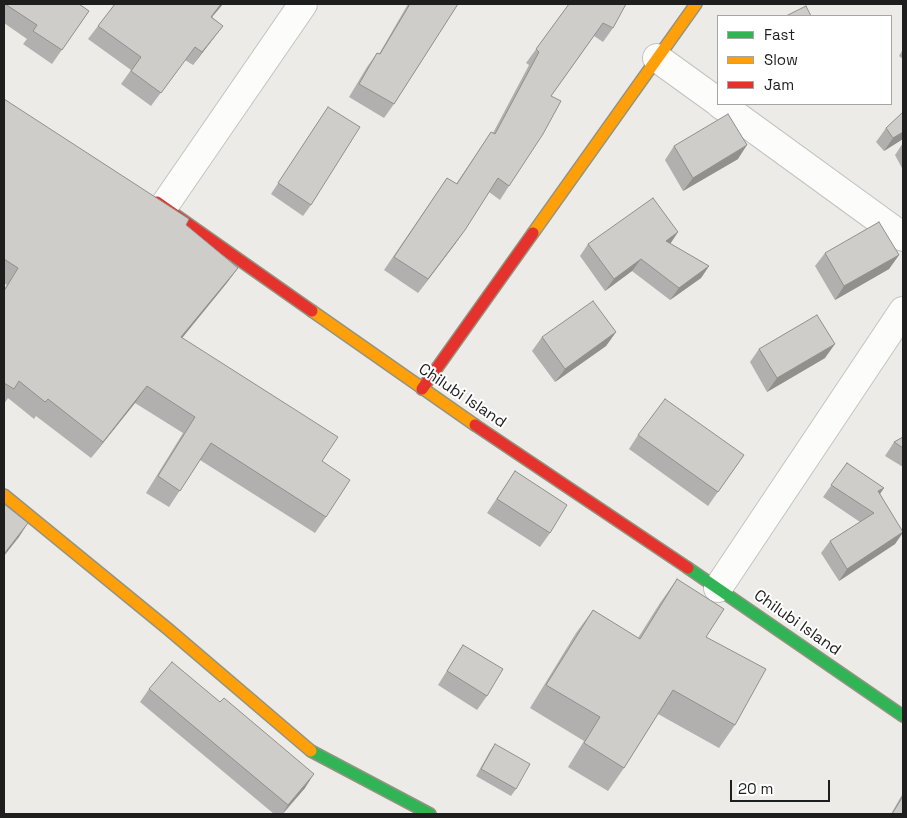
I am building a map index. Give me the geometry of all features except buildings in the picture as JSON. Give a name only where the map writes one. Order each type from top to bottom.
[{"type":"street","points":[[156,201],[302,4]]},
{"type":"street","points":[[422,389],[696,4]]},
{"type":"street","points":[[657,58],[717,102]]},
{"type":"street","points":[[722,105],[903,237]]},
{"type":"street","name":"Chilubi Island","points":[[156,201],[422,389],[718,588],[903,716]]},
{"type":"street","points":[[718,588],[903,311]]},
{"type":"street","points":[[4,495],[168,629],[309,750],[430,814]]},
{"type":"traffic: fast","points":[[688,568],[903,716]]},
{"type":"traffic: fast","points":[[311,751],[430,814]]},
{"type":"traffic: slow","points":[[533,233],[696,4]]},
{"type":"traffic: slow","points":[[312,311],[475,425]]},
{"type":"traffic: slow","points":[[4,495],[168,629],[311,751]]},
{"type":"traffic: jam","points":[[157,202],[312,311]]},
{"type":"traffic: jam","points":[[422,389],[533,233]]},
{"type":"traffic: jam","points":[[475,425],[688,568]]}]
